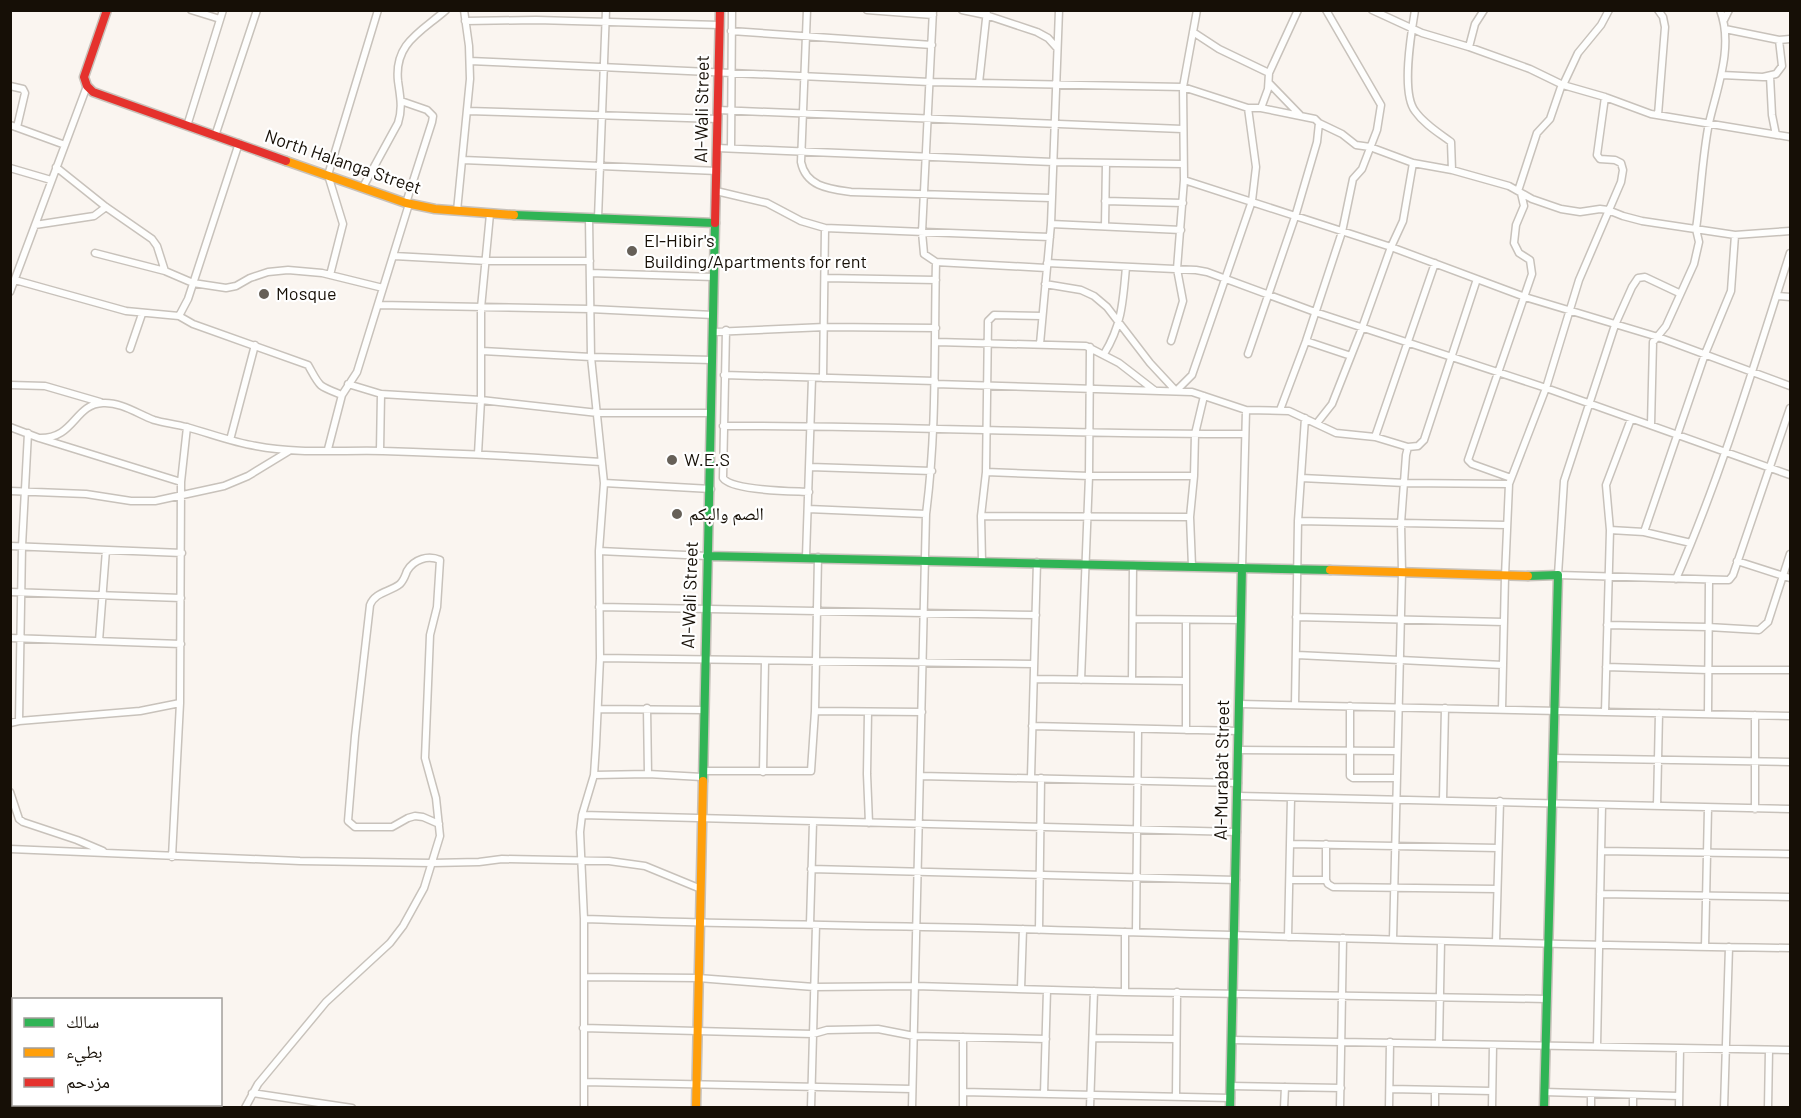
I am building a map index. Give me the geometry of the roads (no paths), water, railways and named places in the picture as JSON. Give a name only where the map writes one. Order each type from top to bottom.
[{"type":"street","points":[[10,292],[87,86],[85,73],[107,10]]},
{"type":"street","points":[[192,10],[220,19]]},
{"type":"street","points":[[187,126],[223,10]]},
{"type":"street","points":[[215,136],[257,10]]},
{"type":"street","points":[[330,275],[343,224],[328,175],[378,10]]},
{"type":"street","points":[[363,187],[398,123],[402,101],[397,70],[399,57],[405,45],[446,10]]},
{"type":"street","points":[[457,211],[468,111],[470,62],[464,10]]},
{"type":"street","points":[[584,1107],[584,920],[580,839],[582,815],[594,775],[599,709],[599,551],[604,483],[591,357],[590,261],[600,167],[606,10]]},
{"type":"street","name":"Al-Wali Street","points":[[696,1107],[712,360],[719,331],[713,315],[720,10]]},
{"type":"street","points":[[731,148],[732,10]]},
{"type":"street","points":[[807,10],[802,151],[804,172],[809,180],[819,186],[851,192],[1051,198]]},
{"type":"street","points":[[867,10],[933,13],[922,232],[924,254],[936,262],[1196,270],[1224,277],[1315,312],[1546,388],[1791,475]]},
{"type":"street","points":[[962,10],[987,13],[1042,35],[1057,48]]},
{"type":"street","points":[[1040,344],[1051,224],[1059,10]]},
{"type":"street","points":[[1171,341],[1182,301],[1177,269],[1184,180],[1183,87],[1197,10]]},
{"type":"street","points":[[1261,108],[1269,84],[1269,73],[1298,10]]},
{"type":"street","points":[[1280,410],[1306,341],[1342,232],[1353,179],[1362,169],[1377,130],[1380,105],[1326,10]]},
{"type":"street","points":[[1372,10],[1411,28],[1530,69],[1562,84],[1658,115],[1791,137]]},
{"type":"street","points":[[1415,10],[1411,28],[1408,97],[1415,111],[1450,142],[1452,170]]},
{"type":"street","points":[[1468,47],[1475,24],[1484,10]]},
{"type":"street","points":[[1510,481],[1472,465],[1468,460],[1532,274],[1532,265],[1516,250],[1514,243],[1515,225],[1524,206],[1520,192],[1537,133],[1550,119],[1562,84],[1578,53],[1602,25],[1609,10]]},
{"type":"street","points":[[1658,10],[1663,17],[1665,27],[1658,115]]},
{"type":"street","points":[[1651,425],[1653,342],[1666,326],[1679,293],[1696,260],[1699,242],[1696,229],[1709,125],[1722,75],[1725,29],[1720,10]]},
{"type":"street","points":[[1724,20],[1729,10]]},
{"type":"street","points":[[979,83],[987,13]]},
{"type":"street","points":[[465,21],[536,20],[720,25]]},
{"type":"street","points":[[1725,29],[1779,40],[1791,39]]},
{"type":"street","points":[[731,31],[932,45]]},
{"type":"street","points":[[1193,32],[1219,49],[1269,73]]},
{"type":"street","points":[[1722,75],[1770,76],[1776,74],[1782,66],[1779,40]]},
{"type":"street","points":[[470,62],[930,82],[1183,87],[1248,108],[1261,108],[1315,119],[1356,145],[1370,147],[1413,163],[1452,170],[1509,186],[1532,199],[1569,211],[1608,210],[1642,221],[1735,235],[1791,231]]},
{"type":"street","points":[[1770,76],[1772,115],[1776,135]]},
{"type":"street","points":[[1269,84],[1301,116]]},
{"type":"street","points":[[10,86],[23,89],[25,93],[14,126],[65,145]]},
{"type":"street","name":"North Halanga Street","points":[[87,86],[93,92],[408,203],[490,214],[716,223]]},
{"type":"street","points":[[1502,709],[1504,576],[1510,481],[1546,388],[1583,269],[1599,237],[1621,182],[1623,165],[1618,161],[1597,157],[1605,97]]},
{"type":"street","points":[[328,449],[342,395],[357,372],[379,305],[432,122],[432,116],[427,110],[402,101]]},
{"type":"street","points":[[1176,391],[1192,375],[1252,201],[1256,167],[1248,108]]},
{"type":"street","points":[[468,111],[603,114],[718,114],[731,111],[1182,129]]},
{"type":"street","points":[[1248,354],[1295,218],[1317,142],[1319,123]]},
{"type":"street","points":[[179,316],[188,299],[239,143]]},
{"type":"street","points":[[717,148],[1053,162],[1184,164]]},
{"type":"street","points":[[463,160],[717,171]]},
{"type":"street","points":[[1105,226],[1106,163]]},
{"type":"street","points":[[1317,423],[1332,404],[1406,212],[1413,163]]},
{"type":"street","points":[[56,167],[106,207],[152,239],[157,246],[165,271]]},
{"type":"street","points":[[10,168],[51,180]]},
{"type":"street","points":[[1184,180],[1252,201],[1295,218],[1391,247],[1525,297],[1658,337],[1791,386]]},
{"type":"street","points":[[716,191],[767,202],[801,221],[825,228],[1050,237]]},
{"type":"street","points":[[1105,201],[1183,203]]},
{"type":"street","points":[[35,225],[94,216],[106,207]]},
{"type":"street","points":[[478,454],[481,400],[481,308],[490,214]]},
{"type":"street","points":[[1051,224],[1181,230]]},
{"type":"street","points":[[823,378],[825,228]]},
{"type":"street","points":[[1644,532],[1705,354],[1731,291],[1735,235]]},
{"type":"street","points":[[95,253],[165,271],[193,283],[226,288],[268,272],[288,270],[330,275],[383,288]]},
{"type":"street","points":[[1676,579],[1753,373],[1791,253]]},
{"type":"street","points":[[394,256],[487,261],[590,261]]},
{"type":"street","points":[[912,1107],[926,514],[932,471],[936,262]]},
{"type":"street","points":[[1375,436],[1435,263]]},
{"type":"street","points":[[1104,354],[1119,325],[1126,267]]},
{"type":"street","points":[[590,273],[714,277]]},
{"type":"street","points":[[1544,1107],[1558,575],[1564,481],[1615,325],[1632,287],[1638,278],[1645,277],[1679,293]]},
{"type":"street","points":[[825,278],[936,280]]},
{"type":"street","points":[[724,375],[1192,392],[1246,410],[1280,410],[1305,418],[1336,433],[1375,436],[1408,447],[1418,446],[1424,440],[1477,279]]},
{"type":"street","points":[[15,280],[101,305],[142,314],[179,316],[193,324],[308,365],[315,382],[342,395]]},
{"type":"street","points":[[1045,284],[1081,290],[1094,296],[1107,307],[1150,363],[1176,391]]},
{"type":"street","points":[[1778,296],[1791,297]]},
{"type":"street","points":[[379,305],[590,309],[713,315]]},
{"type":"street","points":[[130,349],[142,314]]},
{"type":"street","points":[[982,561],[981,516],[986,472],[988,321],[990,317],[1003,315],[1042,316]]},
{"type":"street","points":[[809,492],[767,489],[726,482],[723,478],[724,375],[719,331],[825,327],[936,328]]},
{"type":"street","points":[[1306,341],[1351,356]]},
{"type":"street","points":[[936,342],[1090,347],[1104,354],[1155,391]]},
{"type":"street","points":[[230,440],[255,345]]},
{"type":"street","points":[[1081,680],[1089,476],[1090,347]]},
{"type":"street","points":[[482,351],[712,360]]},
{"type":"street","points":[[806,557],[812,378]]},
{"type":"street","points":[[348,384],[381,394],[481,400],[598,413],[711,413]]},
{"type":"street","points":[[10,385],[45,386],[100,403],[114,403],[156,421],[254,446],[290,451],[328,449],[478,454],[601,462]]},
{"type":"street","points":[[380,451],[381,394]]},
{"type":"street","points":[[1192,566],[1190,517],[1195,434],[1204,396]]},
{"type":"street","points":[[39,438],[50,438],[60,434],[89,407],[100,403]]},
{"type":"street","points":[[599,551],[708,556],[925,559],[1504,576],[1558,575],[1729,580],[1791,408]]},
{"type":"street","name":"Al-Muraba't Street","points":[[1230,1107],[1246,410]]},
{"type":"street","points":[[1295,705],[1296,570],[1305,418]]},
{"type":"street","points":[[1605,712],[1610,530],[1606,485],[1631,419]]},
{"type":"street","points":[[723,426],[1245,434]]},
{"type":"street","points":[[10,427],[182,482]]},
{"type":"street","points":[[172,857],[180,703],[182,482],[186,427]]},
{"type":"street","points":[[20,721],[22,546],[28,433]]},
{"type":"street","points":[[1394,939],[1402,572],[1401,523],[1405,483],[1403,474],[1408,447]]},
{"type":"street","points":[[10,491],[86,494],[142,502],[183,496],[224,486],[248,476],[290,451]]},
{"type":"street","points":[[810,467],[932,471]]},
{"type":"street","points":[[986,472],[1089,476],[1194,476]]},
{"type":"street","points":[[1301,478],[1405,483],[1510,481]]},
{"type":"street","points":[[604,483],[711,489]]},
{"type":"street","points":[[808,509],[926,514]]},
{"type":"street","points":[[981,516],[1190,517]]},
{"type":"street","points":[[1298,521],[1507,525]]},
{"type":"street","points":[[1610,530],[1644,532],[1691,543]]},
{"type":"street","points":[[10,546],[182,553]]},
{"type":"street","points":[[99,641],[106,550]]},
{"type":"street","points":[[1607,626],[1759,630],[1764,627],[1787,577],[1791,554]]},
{"type":"street","points":[[245,1107],[252,1093],[326,1002],[390,943],[424,888],[440,836],[439,824],[436,798],[425,758],[430,635],[437,607],[440,569],[440,560],[432,557],[417,561],[408,569],[402,582],[380,594],[372,600],[370,605],[348,816],[351,826],[361,828],[392,827],[415,816],[430,819],[439,824]]},
{"type":"street","points":[[594,775],[811,771],[815,711],[818,557]]},
{"type":"street","points":[[1737,561],[1787,577]]},
{"type":"street","points":[[1031,777],[1037,562]]},
{"type":"street","points":[[1132,680],[1133,564]]},
{"type":"street","points":[[1708,714],[1709,580]]},
{"type":"street","points":[[10,592],[181,598]]},
{"type":"street","points":[[599,607],[1036,615]]},
{"type":"street","points":[[1296,617],[1504,622]]},
{"type":"street","points":[[1133,619],[1241,621]]},
{"type":"street","points":[[1186,620],[1186,730]]},
{"type":"street","points":[[10,638],[180,644]]},
{"type":"street","points":[[1297,655],[1503,664]]},
{"type":"street","points":[[600,658],[1034,664]]},
{"type":"street","points":[[763,772],[765,661]]},
{"type":"street","points":[[1606,667],[1791,670]]},
{"type":"street","points":[[1034,679],[1186,681]]},
{"type":"street","points":[[10,688],[19,688]]},
{"type":"street","points":[[10,723],[140,711],[180,703]]},
{"type":"street","points":[[1240,704],[1791,716]]},
{"type":"street","points":[[1350,706],[1350,776],[1353,778],[1397,778]]},
{"type":"street","points":[[647,708],[648,774]]},
{"type":"street","points":[[1443,800],[1444,708]]},
{"type":"street","points":[[599,709],[704,710]]},
{"type":"street","points":[[815,711],[922,712]]},
{"type":"street","points":[[868,712],[868,823]]},
{"type":"street","points":[[1657,806],[1659,713]]},
{"type":"street","points":[[1755,715],[1755,809]]},
{"type":"street","points":[[1032,726],[1239,731]]},
{"type":"street","points":[[1136,932],[1138,729]]},
{"type":"street","points":[[1239,750],[1397,751]]},
{"type":"street","points":[[1554,758],[1791,762]]},
{"type":"street","points":[[920,776],[1238,783]]},
{"type":"street","points":[[1039,930],[1041,778]]},
{"type":"street","points":[[10,792],[22,822],[77,840],[108,854]]},
{"type":"street","points":[[1238,796],[1791,809]]},
{"type":"street","points":[[1288,937],[1291,798]]},
{"type":"street","points":[[1496,942],[1500,801]]},
{"type":"street","points":[[1597,1046],[1602,805]]},
{"type":"street","points":[[1705,947],[1708,808]]},
{"type":"street","points":[[582,815],[1237,832]]},
{"type":"street","points":[[811,1107],[814,987],[811,869],[813,822]]},
{"type":"street","points":[[1291,844],[1498,848]]},
{"type":"street","points":[[1326,844],[1326,880],[1333,887],[1497,889]]},
{"type":"street","points":[[10,849],[172,857],[432,863],[502,859],[609,861],[645,866],[701,889]]},
{"type":"street","points":[[1601,851],[1791,854]]},
{"type":"street","points":[[811,869],[1236,880]]},
{"type":"street","points":[[1290,880],[1326,880]]},
{"type":"street","points":[[1600,894],[1791,897]]},
{"type":"street","points":[[584,920],[1791,948]]},
{"type":"street","points":[[1021,989],[1023,929]]},
{"type":"street","points":[[1125,932],[1125,992]]},
{"type":"street","points":[[1340,1107],[1343,938]]},
{"type":"street","points":[[1439,1043],[1441,941]]},
{"type":"street","points":[[1724,1107],[1729,947]]},
{"type":"street","points":[[584,976],[698,978],[814,987],[915,986],[1094,992],[1547,999]]},
{"type":"street","points":[[1044,1094],[1047,990]]},
{"type":"street","points":[[1090,1107],[1094,992]]},
{"type":"street","points":[[1176,1096],[1177,993]]},
{"type":"street","points":[[583,1028],[813,1034],[827,1030],[878,1029],[914,1036],[1046,1039]]},
{"type":"street","points":[[963,1037],[963,1107]]},
{"type":"street","points":[[1093,1038],[1176,1039]]},
{"type":"street","points":[[1233,1040],[1791,1050]]},
{"type":"street","points":[[1389,1107],[1390,1042]]},
{"type":"street","points":[[1492,1107],[1493,1045]]},
{"type":"street","points":[[1679,1107],[1680,1048]]},
{"type":"street","points":[[1768,1107],[1769,1050]]},
{"type":"street","points":[[584,1082],[696,1086],[812,1085],[912,1089]]},
{"type":"street","points":[[1231,1086],[1341,1088]]},
{"type":"street","points":[[1284,1107],[1285,1087]]},
{"type":"street","points":[[1390,1089],[1492,1091]]},
{"type":"street","points":[[1435,1090],[1435,1107]]},
{"type":"street","points":[[963,1092],[1231,1098]]},
{"type":"street","points":[[1544,1092],[1679,1096]]},
{"type":"street","points":[[252,1093],[306,1104],[352,1107]]},
{"type":"street","points":[[1591,1094],[1591,1107]]},
{"type":"street","points":[[1633,1095],[1633,1107]]},
{"type":"place","name":"El-Hibir's Building/Apartments for rent","points":[[632,251]]},
{"type":"place","name":"Mosque","points":[[264,294]]},
{"type":"place","name":"W.E.S","points":[[672,460]]},
{"type":"place","name":"الصم والبكم","points":[[677,514]]}]
